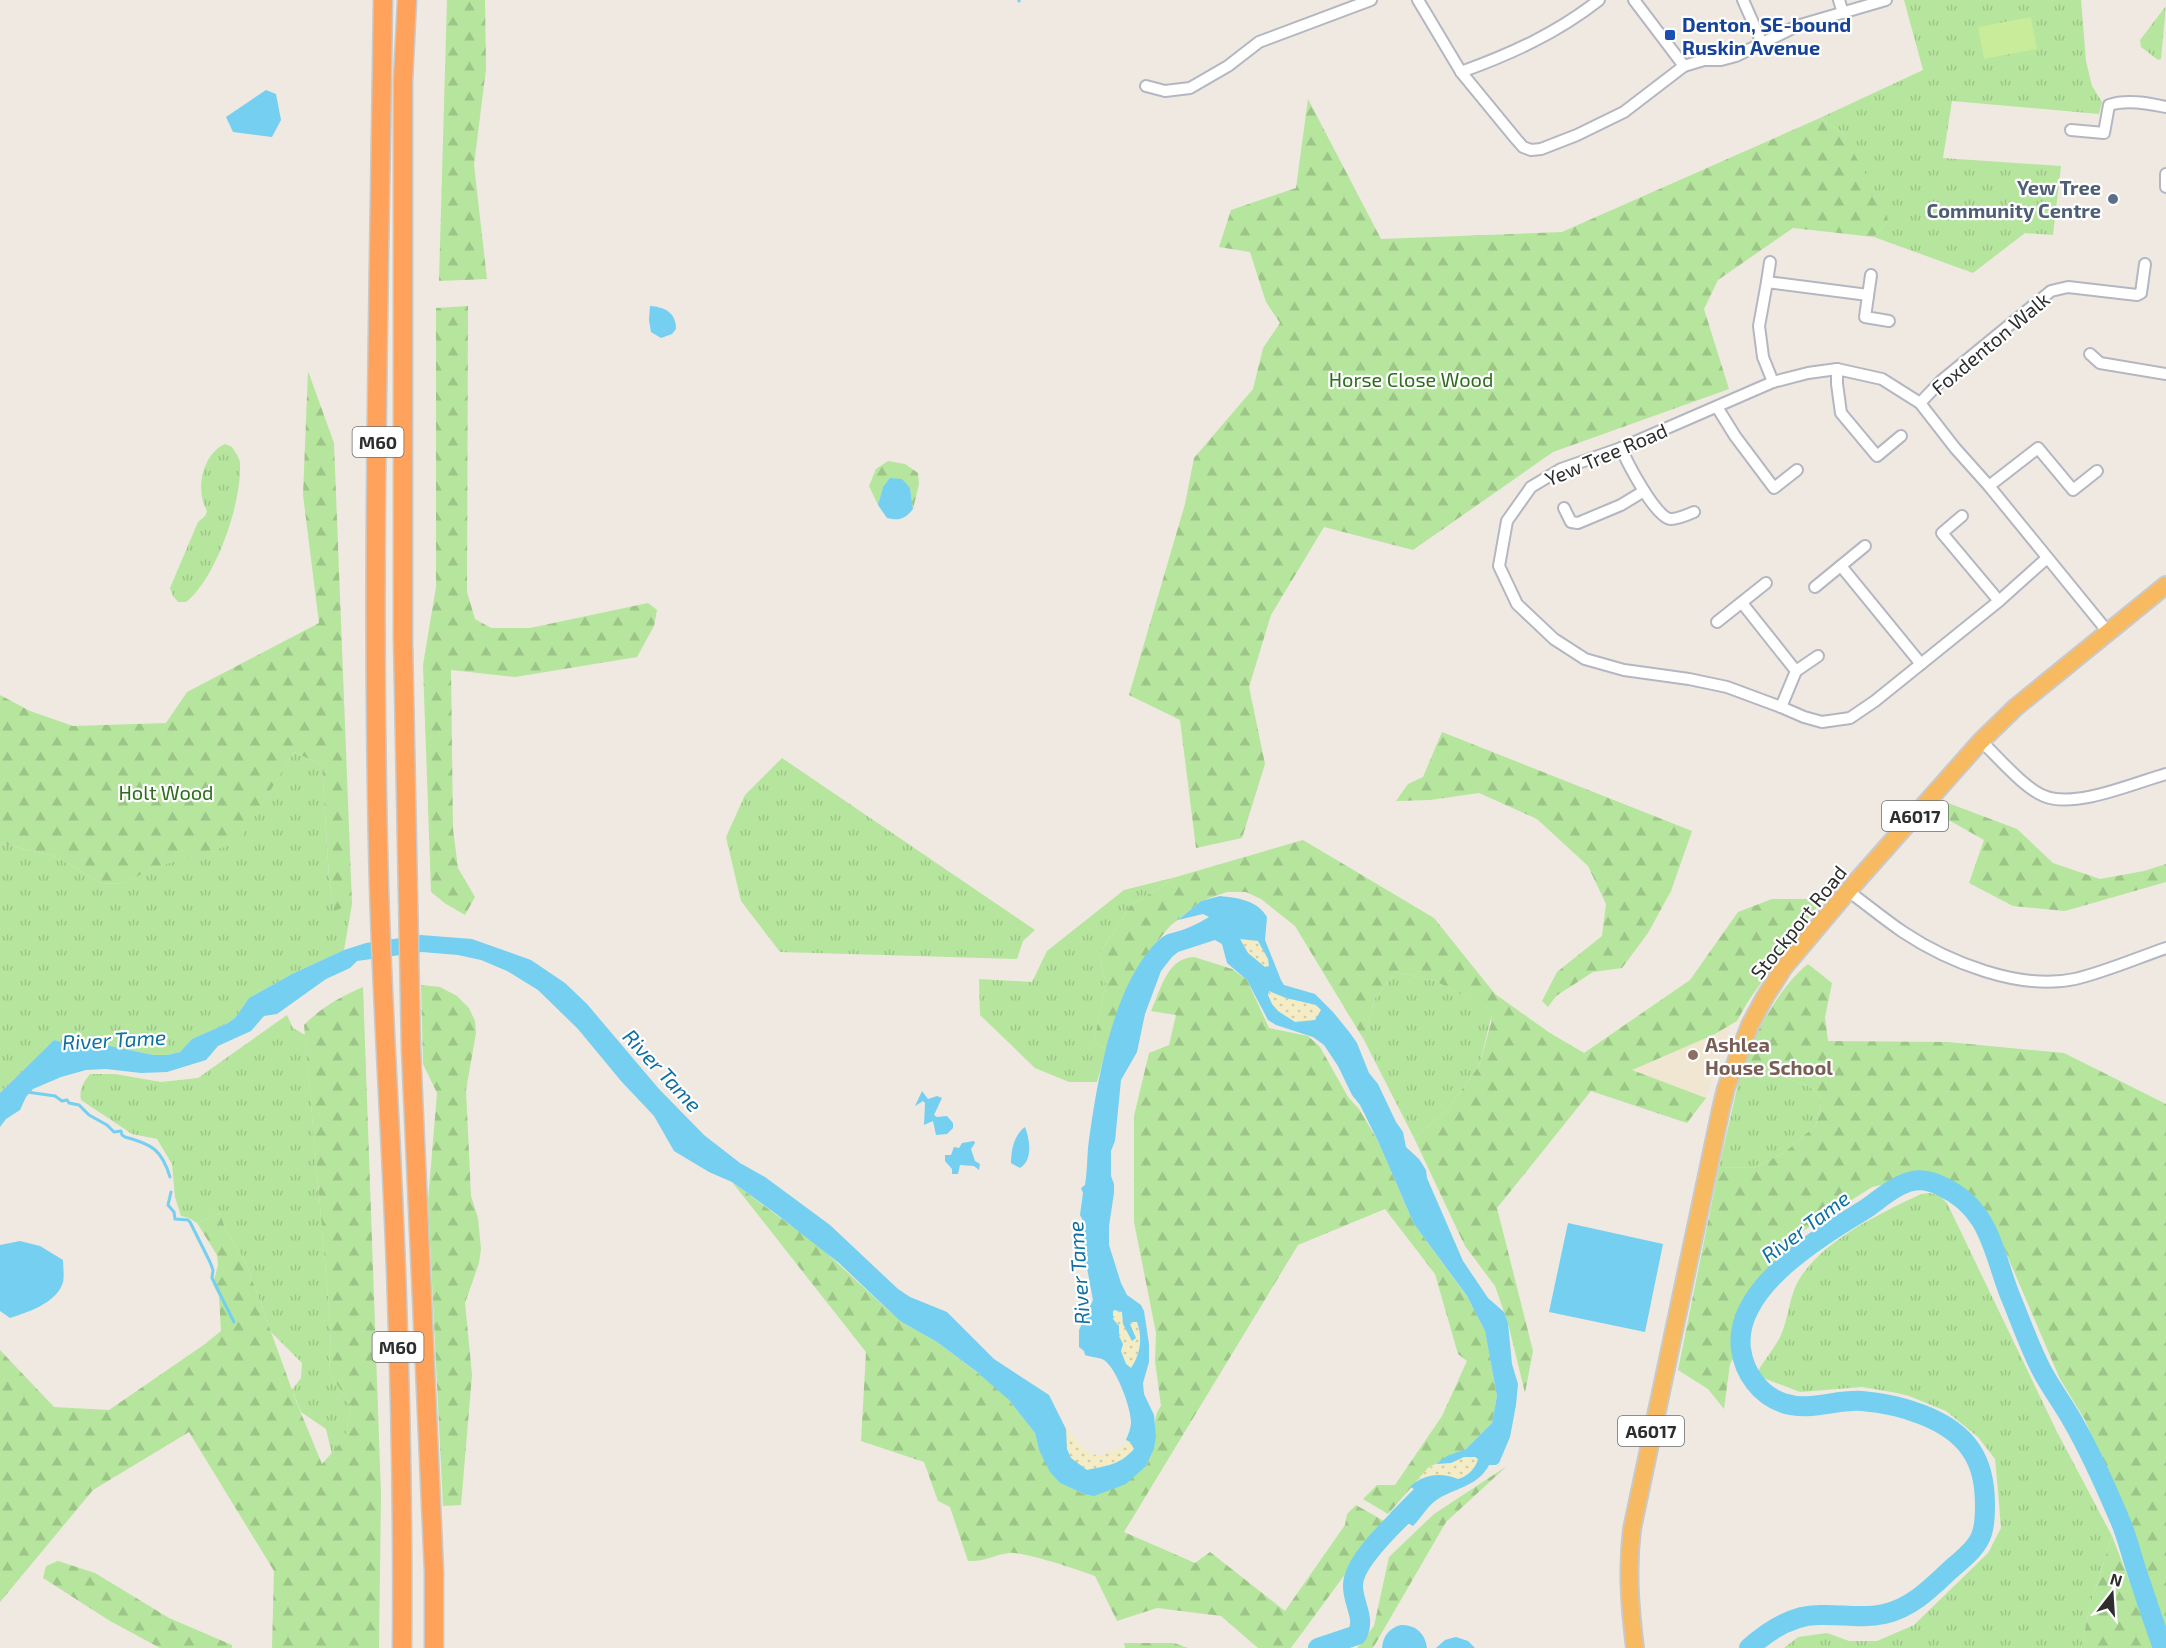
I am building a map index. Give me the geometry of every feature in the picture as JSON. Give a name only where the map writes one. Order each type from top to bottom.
[{"type":"highway","name":"M60","points":[[383,0],[376,634],[379,884],[398,1298],[403,1570],[402,1648]]},
{"type":"highway","name":"M60","points":[[407,0],[403,81],[403,639],[411,1049],[434,1572],[434,1648]]},
{"type":"highway","name":"Stockport Road","points":[[1635,1648],[1628,1582],[1628,1558],[1632,1529],[1726,1088],[1750,1025],[1784,967],[1981,741],[2016,707],[2166,585]]},
{"type":"street","points":[[1146,86],[1165,91],[1190,88],[1228,66],[1259,42],[1371,0]]},
{"type":"street","points":[[1418,0],[1461,72],[1523,147],[1531,150],[1554,144],[1624,112],[1684,66],[1704,60],[1721,60],[1736,56],[1797,26],[1886,0]]},
{"type":"street","points":[[1461,72],[1539,40],[1575,19],[1599,0]]},
{"type":"street","points":[[1634,0],[1684,66]]},
{"type":"street","points":[[1743,0],[1762,43]]},
{"type":"street","points":[[1839,0],[1843,13]]},
{"type":"street","points":[[2071,130],[2104,133],[2109,105],[2116,103],[2130,102],[2166,107]]},
{"type":"street","points":[[2166,174],[2166,187]]},
{"type":"street","points":[[1770,262],[1759,326],[1763,357],[1773,382]]},
{"type":"street","name":"Foxdenton Walk","points":[[1920,403],[1941,381],[2051,291],[2068,287],[2137,295],[2141,292],[2145,264]]},
{"type":"street","points":[[1870,274],[1865,317],[1889,321]]},
{"type":"street","points":[[1767,282],[1868,295]]},
{"type":"street","points":[[2090,354],[2100,363],[2166,375]]},
{"type":"street","points":[[1838,369],[1837,384],[1841,413],[1877,456],[1901,436]]},
{"type":"street","name":"Yew Tree Road","points":[[2047,558],[1999,601],[1875,701],[1850,718],[1822,722],[1727,687],[1624,670],[1585,659],[1554,639],[1517,604],[1499,566],[1507,521],[1531,487],[1561,469],[1621,448],[1773,382],[1808,373],[1838,369],[1882,379],[1920,403],[2108,632]]},
{"type":"street","points":[[1718,407],[1735,436],[1774,488],[1797,470]]},
{"type":"street","points":[[1621,448],[1644,491],[1663,517],[1671,519],[1694,512]]},
{"type":"street","points":[[1989,486],[2038,448],[2073,490],[2097,471]]},
{"type":"street","points":[[1564,508],[1571,522],[1578,523],[1621,505],[1644,491]]},
{"type":"street","points":[[1962,516],[1942,533],[1999,601]]},
{"type":"street","points":[[1815,587],[1865,546]]},
{"type":"street","points":[[1841,566],[1921,664]]},
{"type":"street","points":[[1717,622],[1766,583]]},
{"type":"street","points":[[1742,603],[1796,671]]},
{"type":"street","points":[[1781,707],[1796,671],[1818,656]]},
{"type":"street","points":[[1981,741],[2031,788],[2044,796],[2057,800],[2078,800],[2166,774]]},
{"type":"street","points":[[1848,891],[1903,932],[1931,948],[1971,966],[2021,980],[2048,982],[2075,979],[2166,948]]},
{"type":"shaded area","name":"Ashlea House School","points":[[1731,1024],[1706,1098],[1631,1070],[1713,1035]]},
{"type":"green space","points":[[447,0],[485,0],[486,69],[474,165],[487,279],[439,281]]},
{"type":"green space","points":[[1904,0],[2081,0],[2086,61],[2092,86],[2102,102],[2099,114],[1952,101],[1943,158],[2061,166],[2053,235],[2025,233],[1973,273],[1874,237],[1888,221],[1842,132],[1820,118],[1923,70]]},
{"type":"green space","points":[[2166,6],[2161,59],[2158,60],[2141,47],[2140,40]]},
{"type":"green space","points":[[2031,17],[2037,49],[1984,59],[1978,27]]},
{"type":"green space","name":"Horse Close Wood","points":[[1308,99],[1381,239],[1562,232],[1820,118],[1842,132],[1886,211],[1888,221],[1874,237],[1793,228],[1718,280],[1704,309],[1729,389],[1553,452],[1413,550],[1324,527],[1271,615],[1249,687],[1265,764],[1242,838],[1196,848],[1180,720],[1129,695],[1185,504],[1194,458],[1253,389],[1263,348],[1280,323],[1266,302],[1250,252],[1219,247],[1231,210],[1296,188]]},
{"type":"green space","points":[[468,306],[467,592],[475,619],[491,628],[530,628],[648,603],[657,610],[654,626],[637,657],[515,677],[451,670],[453,829],[458,868],[475,897],[465,915],[431,892],[423,665],[436,587],[436,308]]},
{"type":"green space","name":"Holt Wood","points":[[308,371],[334,443],[352,904],[334,911],[329,878],[322,765],[294,752],[238,843],[153,868],[123,884],[100,883],[57,857],[0,843],[0,695],[30,711],[73,726],[166,723],[187,692],[319,623],[303,495]]},
{"type":"green space","points":[[225,444],[232,447],[240,464],[237,498],[232,518],[217,558],[207,576],[186,602],[178,602],[170,588],[198,522],[207,511],[202,494],[203,474],[211,456]]},
{"type":"green space","points":[[888,461],[905,464],[918,473],[919,484],[913,509],[910,488],[883,487],[878,505],[869,486],[876,469]]},
{"type":"green space","points":[[1442,732],[1692,831],[1671,891],[1648,933],[1622,968],[1593,972],[1556,996],[1548,1007],[1542,1001],[1557,972],[1602,936],[1606,904],[1588,866],[1537,819],[1479,793],[1430,800],[1396,801],[1408,784],[1423,777]]},
{"type":"green space","points":[[294,752],[322,765],[329,878],[334,910],[352,904],[344,950],[292,974],[249,998],[235,1018],[192,1039],[180,1052],[153,1055],[110,1046],[68,1044],[54,1040],[0,1093],[0,843],[57,857],[100,883],[123,884],[153,868],[238,842]]},
{"type":"green space","points":[[782,758],[1035,930],[1023,941],[1017,959],[780,952],[741,901],[726,837],[745,795]]},
{"type":"green space","points":[[1948,803],[2017,829],[2053,863],[2100,879],[2144,871],[2166,864],[2166,882],[2065,911],[2013,906],[1969,883],[1984,840],[1938,814]]},
{"type":"green space","points":[[1303,840],[1434,918],[1495,994],[1550,1033],[1584,1053],[1690,980],[1738,912],[1772,899],[1823,899],[1765,977],[1737,1021],[1713,1035],[1632,1070],[1706,1098],[1687,1123],[1591,1091],[1497,1208],[1533,1351],[1525,1393],[1508,1323],[1495,1286],[1465,1246],[1414,1138],[1448,1109],[1479,1066],[1491,1023],[1492,1010],[1435,981],[1396,972],[1375,998],[1364,1040],[1295,926],[1261,899],[1246,892],[1227,892],[1201,901],[1170,926],[1144,958],[1127,991],[1106,1050],[1094,1041],[1106,984],[1099,955],[1130,906],[1176,877]]},
{"type":"green space","points":[[1176,877],[1130,906],[1099,955],[1106,984],[1094,1041],[1106,1050],[1097,1082],[1069,1082],[1035,1068],[980,1015],[979,979],[1032,982],[1047,951],[1124,890]]},
{"type":"green space","points":[[1194,957],[1232,969],[1247,980],[1269,1028],[1308,1036],[1320,1047],[1348,1097],[1359,1109],[1378,1141],[1414,1224],[1468,1298],[1485,1331],[1497,1396],[1492,1423],[1466,1449],[1429,1467],[1388,1514],[1363,1499],[1377,1485],[1395,1485],[1442,1416],[1467,1361],[1458,1354],[1435,1274],[1385,1209],[1298,1245],[1124,1532],[1195,1563],[1210,1552],[1285,1611],[1345,1525],[1347,1514],[1356,1505],[1384,1521],[1291,1648],[1258,1648],[1221,1616],[1157,1608],[1117,1621],[1095,1576],[1038,1558],[1009,1553],[968,1561],[950,1507],[938,1501],[924,1462],[861,1441],[866,1352],[732,1182],[820,1247],[900,1321],[937,1342],[996,1387],[1035,1433],[1039,1450],[1060,1483],[1084,1494],[1146,1466],[1154,1448],[1155,1421],[1161,1406],[1155,1361],[1156,1333],[1134,1222],[1134,1116],[1149,1053],[1169,1045],[1176,1015],[1151,1011],[1171,969],[1177,963]]},
{"type":"green space","points":[[1808,964],[1832,983],[1825,1017],[1828,1041],[1948,1042],[2064,1053],[2166,1104],[2166,1635],[2121,1506],[2085,1420],[2060,1379],[2004,1248],[1970,1194],[1929,1174],[1872,1187],[1803,1231],[1730,1364],[1724,1409],[1708,1389],[1678,1370],[1719,1167],[1754,1168],[1784,1153],[1816,1125],[1822,1099],[1809,1086],[1743,1062],[1779,996]]},
{"type":"green space","points":[[1396,972],[1435,981],[1493,1010],[1479,1066],[1448,1109],[1414,1138],[1364,1040],[1375,998]]},
{"type":"green space","points":[[421,985],[440,987],[457,996],[469,1008],[475,1021],[476,1033],[466,1090],[471,1196],[478,1218],[481,1249],[479,1263],[465,1303],[472,1375],[461,1505],[443,1506],[428,1201],[437,1093],[423,1064]]},
{"type":"green space","points":[[363,987],[381,1494],[379,1648],[272,1648],[274,1571],[189,1432],[93,1490],[0,1602],[0,1350],[54,1407],[109,1410],[221,1331],[219,1296],[213,1284],[218,1265],[217,1255],[197,1223],[220,1213],[226,1231],[246,1263],[296,1401],[322,1464],[345,1438],[351,1406],[329,1372],[331,1331],[304,1025],[332,1003]]},
{"type":"green space","points":[[287,1015],[293,1028],[305,1035],[331,1331],[329,1372],[351,1406],[345,1438],[332,1454],[326,1429],[301,1412],[292,1390],[301,1378],[302,1363],[271,1332],[246,1263],[226,1231],[220,1213],[197,1223],[181,1216],[175,1197],[172,1164],[157,1139],[132,1134],[81,1100],[82,1086],[90,1074],[115,1074],[161,1082],[198,1078]]},
{"type":"green space","points":[[1743,1062],[1809,1086],[1822,1099],[1816,1125],[1784,1153],[1754,1168],[1719,1167]]},
{"type":"green space","points":[[1931,1193],[1941,1197],[1947,1203],[2057,1432],[2112,1536],[2090,1606],[2081,1648],[1784,1648],[1798,1637],[1827,1633],[1849,1641],[1877,1641],[1914,1625],[1988,1553],[2001,1528],[1995,1459],[1978,1437],[1946,1411],[1897,1393],[1862,1387],[1800,1392],[1758,1376],[1758,1371],[1781,1335],[1796,1285],[1811,1264],[1824,1251],[1855,1228],[1921,1194]]},
{"type":"green space","points":[[1507,1466],[1446,1522],[1373,1648],[1357,1648],[1374,1626],[1389,1557],[1434,1514]]},
{"type":"green space","points":[[2112,1536],[2155,1648],[2081,1648],[2090,1606]]},
{"type":"green space","points":[[58,1561],[95,1573],[169,1618],[232,1645],[232,1648],[160,1648],[110,1621],[43,1578],[46,1566]]},
{"type":"green space","points":[[1124,1643],[1174,1643],[1188,1648],[1125,1648]]},
{"type":"sand","points":[[1240,939],[1258,941],[1268,959],[1269,966],[1265,967],[1248,953]]},
{"type":"sand","points":[[1269,990],[1286,998],[1316,1005],[1321,1010],[1315,1020],[1295,1022],[1273,1005]]},
{"type":"sand","points":[[1115,1310],[1122,1312],[1123,1324],[1132,1341],[1136,1338],[1130,1325],[1132,1322],[1137,1322],[1139,1328],[1140,1346],[1130,1369],[1120,1351],[1123,1346],[1119,1336],[1119,1326],[1113,1319]]},
{"type":"sand","points":[[1066,1429],[1087,1452],[1099,1456],[1122,1448],[1126,1440],[1134,1449],[1118,1462],[1086,1470],[1069,1453],[1065,1436]]},
{"type":"sand","points":[[1464,1457],[1478,1459],[1468,1474],[1461,1477],[1436,1476],[1418,1479],[1429,1467],[1451,1463]]},
{"type":"water","points":[[266,90],[276,94],[281,120],[272,137],[233,132],[226,117]]},
{"type":"water","points":[[650,306],[664,309],[674,318],[676,329],[672,334],[661,338],[651,332]]},
{"type":"water","points":[[890,478],[902,479],[910,488],[913,509],[901,518],[887,518],[878,505],[883,487]]},
{"type":"water","points":[[1220,896],[1240,899],[1252,903],[1263,911],[1267,917],[1265,940],[1281,980],[1284,985],[1315,994],[1333,1012],[1357,1043],[1369,1073],[1378,1084],[1403,1132],[1406,1147],[1419,1159],[1426,1170],[1427,1178],[1463,1261],[1488,1298],[1504,1312],[1508,1323],[1512,1364],[1518,1384],[1510,1437],[1499,1463],[1489,1465],[1472,1483],[1435,1501],[1413,1526],[1390,1513],[1414,1489],[1410,1487],[1421,1479],[1445,1475],[1458,1479],[1468,1474],[1477,1462],[1478,1459],[1475,1457],[1464,1457],[1451,1463],[1436,1464],[1447,1456],[1466,1449],[1492,1423],[1497,1396],[1485,1331],[1467,1296],[1414,1224],[1360,1105],[1324,1045],[1313,1037],[1276,1025],[1268,1020],[1247,980],[1227,963],[1222,944],[1215,940],[1178,952],[1161,971],[1145,1014],[1137,1052],[1121,1080],[1115,1141],[1111,1151],[1114,1193],[1109,1226],[1109,1245],[1127,1295],[1141,1305],[1144,1311],[1149,1362],[1143,1383],[1144,1394],[1154,1415],[1156,1436],[1154,1449],[1146,1466],[1126,1484],[1094,1496],[1060,1483],[1050,1472],[1039,1450],[1035,1433],[1009,1400],[977,1372],[937,1342],[900,1321],[839,1263],[775,1213],[732,1182],[709,1172],[674,1151],[654,1116],[621,1081],[578,1029],[538,990],[507,971],[481,960],[458,955],[422,952],[357,961],[350,968],[326,979],[277,1014],[264,1016],[251,1031],[218,1046],[206,1060],[167,1072],[141,1073],[106,1069],[86,1070],[61,1077],[33,1089],[20,1110],[6,1119],[0,1127],[0,1093],[54,1040],[68,1044],[110,1046],[153,1055],[180,1052],[192,1039],[235,1018],[249,998],[292,974],[344,950],[366,943],[421,935],[472,939],[531,960],[565,983],[587,1004],[659,1089],[704,1135],[740,1163],[765,1177],[830,1225],[898,1289],[910,1297],[947,1312],[994,1359],[1049,1395],[1066,1429],[1067,1449],[1071,1458],[1087,1470],[1118,1462],[1134,1449],[1126,1440],[1131,1422],[1130,1416],[1126,1399],[1114,1372],[1104,1360],[1085,1355],[1079,1347],[1079,1330],[1093,1300],[1087,1268],[1084,1266],[1080,1233],[1084,1222],[1080,1215],[1083,1193],[1081,1188],[1085,1185],[1096,1096],[1109,1037],[1118,1008],[1130,982],[1143,958],[1160,939],[1209,917],[1203,914],[1178,920],[1201,901]],"holes":[[[1240,939],[1258,941],[1268,959],[1269,966],[1265,967],[1248,953]],[[1269,991],[1286,998],[1316,1005],[1321,1010],[1315,1020],[1295,1022],[1278,1011],[1268,995]],[[1113,1311],[1122,1312],[1123,1324],[1132,1341],[1136,1338],[1130,1324],[1137,1322],[1140,1346],[1131,1368],[1126,1364],[1121,1351],[1123,1344],[1119,1336],[1119,1326],[1113,1319]]]},
{"type":"water","points":[[922,1091],[928,1099],[937,1096],[942,1098],[934,1115],[947,1116],[953,1123],[953,1128],[947,1134],[936,1135],[933,1121],[924,1125],[925,1103],[923,1101],[915,1106]]},
{"type":"water","points":[[1025,1127],[1029,1155],[1020,1168],[1011,1163],[1012,1153],[1016,1138]]},
{"type":"water","points":[[974,1141],[971,1149],[975,1161],[980,1164],[979,1170],[974,1166],[960,1165],[958,1174],[952,1174],[952,1169],[945,1161],[945,1155],[951,1155],[954,1147],[959,1148],[962,1143]]},
{"type":"water","points":[[1568,1223],[1663,1244],[1645,1332],[1549,1312]]},
{"type":"water","points":[[20,1241],[40,1246],[63,1260],[63,1280],[58,1292],[47,1302],[10,1318],[0,1311],[0,1245]]},
{"type":"water","points":[[1401,1625],[1411,1626],[1419,1631],[1427,1648],[1382,1648],[1387,1633]]},
{"type":"water","points":[[1456,1637],[1468,1641],[1475,1648],[1436,1648],[1445,1640]]},
{"type":"waterway","points":[[27,1092],[55,1096],[62,1101],[67,1100],[69,1103],[79,1105],[89,1115],[107,1125],[114,1132],[121,1131],[125,1137],[149,1146],[159,1154],[170,1177]]},
{"type":"waterway","name":"River Tame","points":[[1749,1648],[1781,1625],[1799,1618],[1819,1615],[1876,1615],[1903,1607],[1927,1591],[1963,1559],[1980,1539],[1985,1519],[1985,1498],[1980,1469],[1971,1450],[1950,1429],[1937,1421],[1891,1405],[1862,1401],[1813,1406],[1783,1403],[1767,1395],[1754,1382],[1741,1349],[1742,1327],[1751,1305],[1765,1285],[1783,1267],[1825,1235],[1894,1189],[1920,1180],[1928,1181],[1958,1195],[1970,1207],[1988,1234],[2011,1298],[2038,1362],[2085,1444],[2103,1481],[2126,1536],[2163,1648]]},
{"type":"waterway","points":[[171,1192],[168,1205],[174,1212],[175,1219],[190,1222],[210,1262],[213,1270],[212,1278],[234,1322]]},
{"type":"waterway","name":"River Tame","points":[[1318,1648],[1357,1635],[1360,1617],[1353,1586],[1360,1564],[1379,1540],[1419,1500]]},
{"type":"place","name":"Denton, SE-bound Ruskin Avenue","points":[[1670,35]]},
{"type":"place","name":"Yew Tree Community Centre","points":[[2113,199]]},
{"type":"place","name":"Ashlea House School","points":[[1693,1055]]}]
